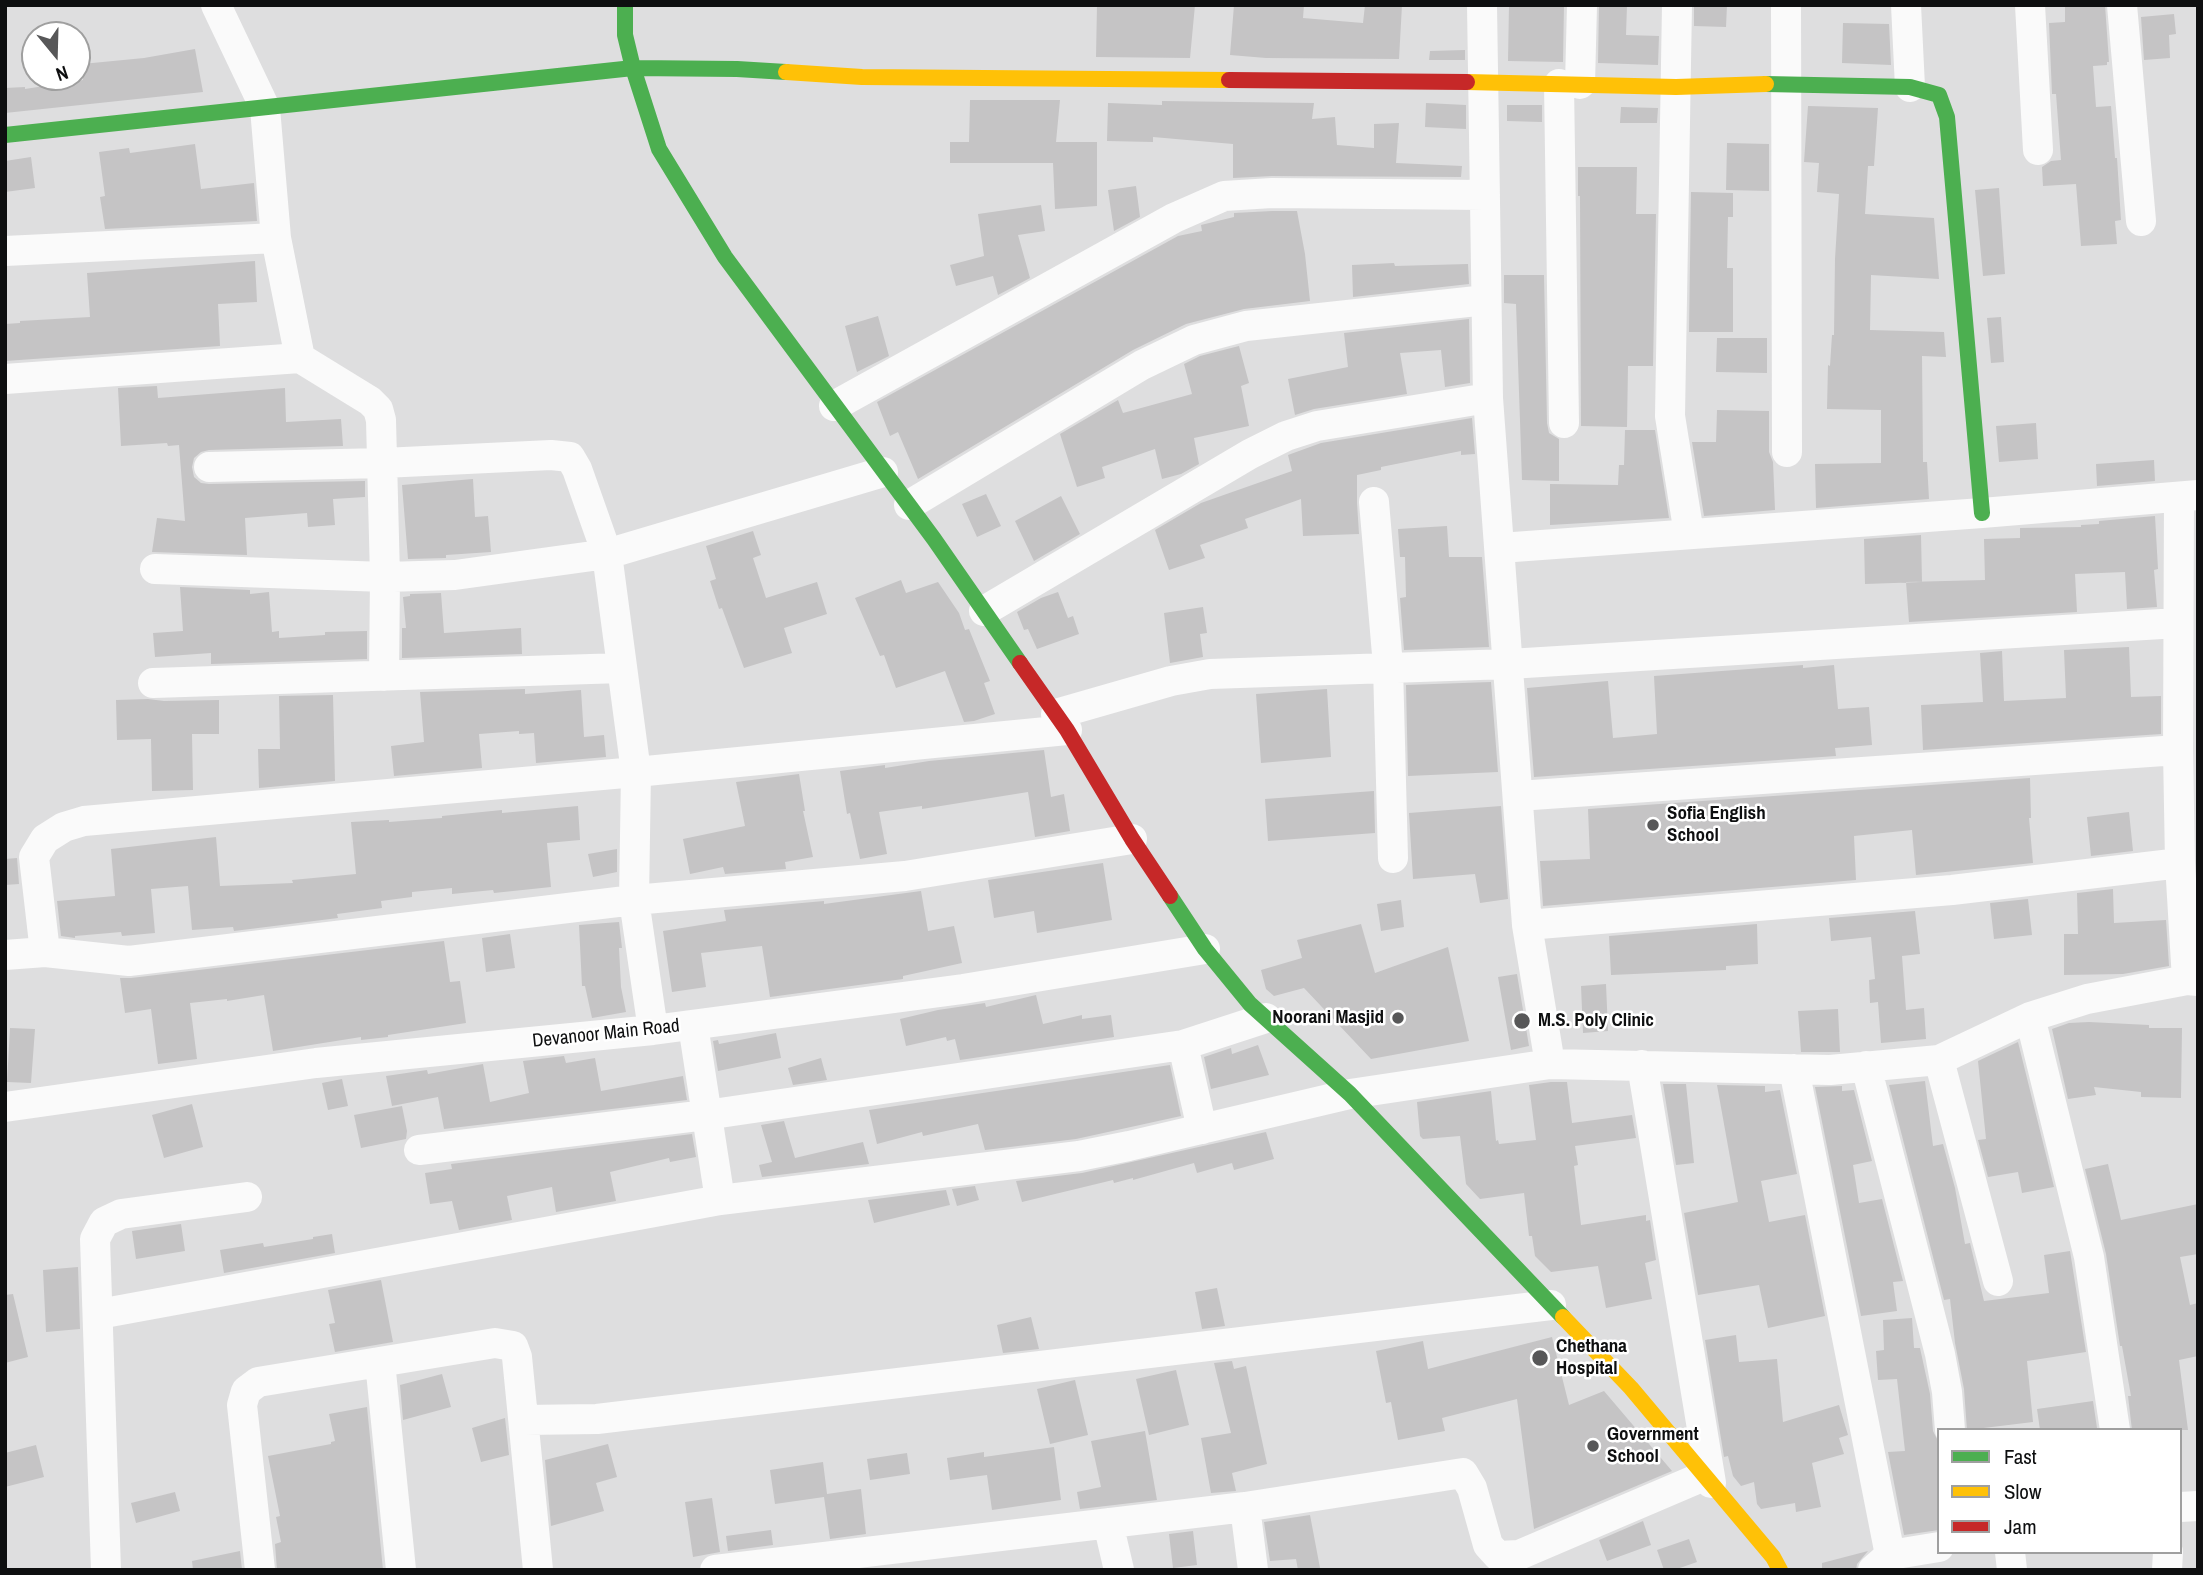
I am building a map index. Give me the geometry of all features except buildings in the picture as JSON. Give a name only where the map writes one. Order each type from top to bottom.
[{"type":"street","points":[[216,5],[265,108],[276,239],[300,358]]},
{"type":"street","points":[[625,5],[625,35],[659,149],[725,257],[909,505],[1061,722],[1132,839],[1205,949],[1250,1004],[1350,1094],[1631,1388],[1773,1557],[1780,1570]]},
{"type":"street","points":[[1482,5],[1488,398],[1527,925],[1550,1064]]},
{"type":"street","points":[[1564,423],[1569,84],[1582,5]]},
{"type":"street","points":[[1677,5],[1670,416],[1689,534]]},
{"type":"street","points":[[1786,5],[1787,452]]},
{"type":"street","points":[[1906,5],[1910,87]]},
{"type":"street","points":[[2030,5],[2038,150]]},
{"type":"street","points":[[2122,5],[2141,221]]},
{"type":"street","points":[[5,135],[633,68],[737,69],[862,77],[1483,82],[1676,87],[1786,83],[1910,87],[1939,94],[1947,117],[1982,513]]},
{"type":"street","points":[[834,406],[1174,218],[1224,196],[1272,193],[1485,195]]},
{"type":"street","points":[[5,251],[276,239]]},
{"type":"street","points":[[909,505],[1142,365],[1194,340],[1246,326],[1486,300]]},
{"type":"street","points":[[5,379],[300,358],[370,401],[378,410],[381,420],[385,577],[384,676]]},
{"type":"street","points":[[984,611],[1286,436],[1317,425],[1488,398]]},
{"type":"street","points":[[209,467],[383,463],[551,455],[570,457],[577,469],[607,554],[636,772],[634,900],[653,1030]]},
{"type":"street","points":[[155,569],[385,577],[455,575],[607,554],[883,472]]},
{"type":"street","points":[[99,1314],[720,1200],[1079,1156],[1350,1094],[1550,1064],[1830,1070],[1939,1060],[2031,1017],[2087,999],[2192,980],[2180,863],[2178,750],[2178,623],[2188,496],[1500,548]]},
{"type":"street","points":[[1374,502],[1388,666],[1393,858]]},
{"type":"street","points":[[45,952],[34,857],[45,839],[64,827],[84,821],[636,772],[1061,722],[1171,681],[1210,674],[1509,664],[2178,623]]},
{"type":"street","points":[[153,683],[622,668]]},
{"type":"street","points":[[1518,796],[2178,750]]},
{"type":"street","points":[[5,955],[45,952],[129,961],[634,900],[905,876],[1132,839]]},
{"type":"street","points":[[1527,925],[1952,890],[2180,863]]},
{"type":"street","name":"Devanoor Main Road","points":[[5,1107],[316,1063],[693,1025],[963,989],[1205,949]]},
{"type":"street","points":[[2031,1017],[2089,1257],[2115,1428]]},
{"type":"street","points":[[419,1150],[706,1115],[1183,1045],[1266,1018]]},
{"type":"street","points":[[693,1025],[720,1200]]},
{"type":"street","points":[[1183,1045],[1202,1129]]},
{"type":"street","points":[[1939,1060],[1998,1281]]},
{"type":"street","points":[[1642,1065],[1708,1480]]},
{"type":"street","points":[[1866,1066],[1940,1354],[1950,1428]]},
{"type":"street","points":[[1794,1069],[1882,1563],[1937,1548]]},
{"type":"street","points":[[106,1570],[95,1239],[104,1222],[121,1214],[247,1197]]},
{"type":"street","points":[[524,1420],[597,1419],[1551,1305]]},
{"type":"street","points":[[260,1570],[242,1405],[246,1391],[258,1382],[495,1343],[513,1346],[517,1357],[538,1570]]},
{"type":"street","points":[[380,1362],[401,1570]]},
{"type":"street","points":[[715,1570],[1245,1507],[1463,1473],[1472,1488],[1488,1545],[1498,1556],[1551,1556],[1708,1480]]},
{"type":"street","points":[[1245,1507],[1253,1570]]},
{"type":"street","points":[[1108,1523],[1119,1570]]},
{"type":"traffic: fast","points":[[625,5],[625,35],[659,149],[725,257],[934,539],[1020,663]]},
{"type":"traffic: fast","points":[[5,135],[633,68],[786,72]]},
{"type":"traffic: fast","points":[[1766,84],[1910,87],[1939,95],[1947,117],[1982,513]]},
{"type":"traffic: fast","points":[[1170,896],[1205,949],[1250,1004],[1350,1094],[1563,1317]]},
{"type":"traffic: slow","points":[[786,72],[862,77],[1229,80]]},
{"type":"traffic: slow","points":[[1467,82],[1676,87],[1766,84]]},
{"type":"traffic: slow","points":[[1563,1317],[1631,1388],[1773,1557],[1780,1570]]},
{"type":"traffic: jam","points":[[1229,80],[1467,82]]},
{"type":"traffic: jam","points":[[1020,663],[1067,730],[1132,839],[1170,896]]},
{"type":"place","name":"Sofia English School","points":[[1653,825]]},
{"type":"place","name":"Noorani Masjid","points":[[1398,1018]]},
{"type":"place","name":"M.S. Poly Clinic","points":[[1522,1021]]},
{"type":"place","name":"Chethana Hospital","points":[[1540,1358]]},
{"type":"place","name":"Government School","points":[[1593,1446]]}]
